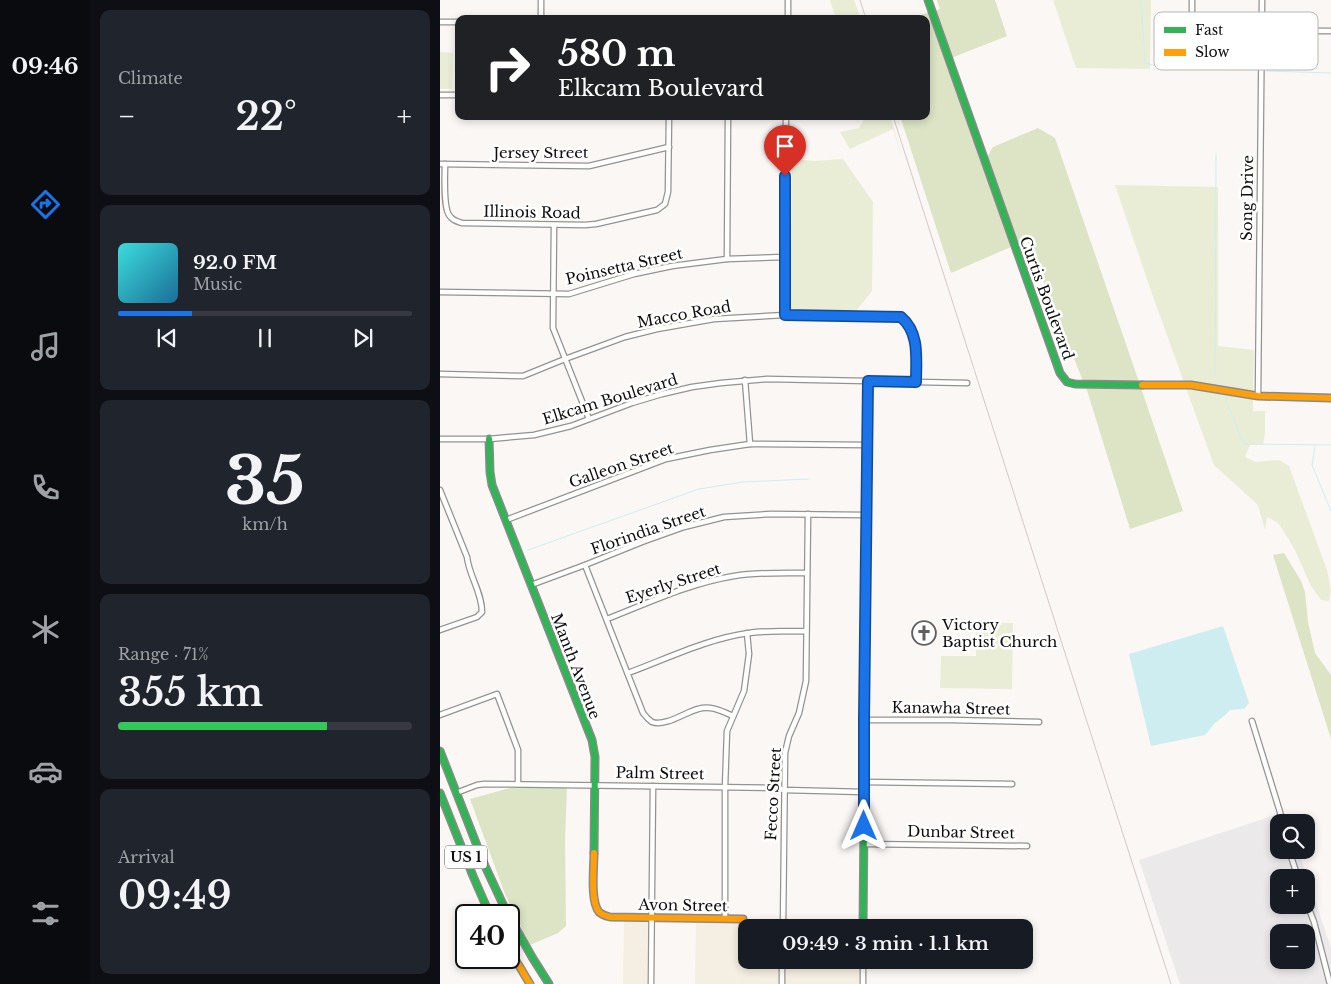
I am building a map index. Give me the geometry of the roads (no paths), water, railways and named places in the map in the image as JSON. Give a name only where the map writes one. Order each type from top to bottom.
[{"type":"street","points":[[541,0],[541,15]]},
{"type":"street","points":[[788,0],[788,15]]},
{"type":"street","name":"Curtis Boulevard","points":[[928,0],[1060,373],[1067,382],[1075,384],[1191,386],[1220,388],[1258,396],[1331,398]]},
{"type":"street","points":[[440,22],[455,22]]},
{"type":"street","points":[[1318,30],[1331,30]]},
{"type":"street","name":"Song Drive","points":[[1258,396],[1261,70]]},
{"type":"street","points":[[440,95],[455,95]]},
{"type":"street","points":[[669,120],[669,147]]},
{"type":"street","points":[[727,259],[728,120]]},
{"type":"street","points":[[785,315],[786,120]]},
{"type":"street","name":"Jersey Street","points":[[443,164],[589,166],[669,147]]},
{"type":"street","name":"Illinois Road","points":[[443,164],[446,206],[450,217],[455,221],[462,223],[585,226],[657,210],[666,204],[669,147]]},
{"type":"street","points":[[554,225],[554,328],[589,419]]},
{"type":"street","name":"Poinsetta Street","points":[[440,292],[569,294],[634,274],[672,266],[727,259],[784,257]]},
{"type":"street","name":"Macco Road","points":[[440,374],[524,376],[625,337],[657,329],[722,318],[785,315],[901,317],[910,326],[916,346],[916,382]]},
{"type":"street","points":[[745,380],[750,444]]},
{"type":"street","name":"Elkcam Boulevard","points":[[440,439],[489,440],[551,432],[662,394],[692,387],[745,380],[967,383]]},
{"type":"street","points":[[863,919],[868,381]]},
{"type":"street","name":"Manth Avenue","points":[[489,440],[492,485],[592,740],[596,785],[594,896],[597,910]]},
{"type":"street","name":"Galleon Street","points":[[506,520],[666,459],[750,444],[867,445]]},
{"type":"street","points":[[440,490],[467,557],[468,567],[482,602],[482,612],[477,617],[440,630]]},
{"type":"street","name":"Florindia Street","points":[[531,585],[684,527],[724,517],[771,514],[866,515]]},
{"type":"street","name":"Fecco Street","points":[[783,919],[785,753],[789,736],[799,713],[806,681],[808,514]]},
{"type":"street","points":[[585,566],[644,714],[649,720],[654,723],[662,723],[699,709],[709,708],[733,716]]},
{"type":"street","name":"Eyerly Street","points":[[607,619],[706,582],[751,574],[807,573]]},
{"type":"street","points":[[628,673],[724,638],[747,633],[806,631]]},
{"type":"street","points":[[725,918],[727,731],[744,691],[749,654],[747,633]]},
{"type":"street","points":[[440,715],[497,694],[518,750],[518,784]]},
{"type":"street","name":"Kanawha Street","points":[[864,720],[1039,722]]},
{"type":"street","points":[[1252,721],[1280,814]]},
{"type":"street","name":"US 1","points":[[440,751],[485,866],[502,904]]},
{"type":"street","points":[[864,782],[1012,784]]},
{"type":"street","name":"Palm Street","points":[[456,793],[484,784],[777,788],[784,790],[864,792]]},
{"type":"street","points":[[651,984],[653,786]]},
{"type":"street","name":"US 1","points":[[440,793],[485,904]]},
{"type":"street","name":"Dunbar Street","points":[[864,844],[1028,846]]},
{"type":"street","name":"Avon Street","points":[[597,910],[602,915],[610,917],[743,919]]},
{"type":"street","points":[[1311,914],[1330,984]]},
{"type":"street","name":"US 1","points":[[520,936],[549,984]]},
{"type":"street","points":[[520,967],[530,984]]},
{"type":"street","points":[[782,969],[782,984]]},
{"type":"street","points":[[863,969],[863,984]]},
{"type":"water","points":[[1223,626],[1249,703],[1244,709],[1230,710],[1205,735],[1151,746],[1129,654]]},
{"type":"waterway","points":[[1141,0],[1145,63],[1154,65]]},
{"type":"waterway","points":[[1267,71],[1331,73]]},
{"type":"waterway","points":[[1215,376],[1216,155]]},
{"type":"waterway","points":[[1226,401],[1244,444],[1331,445]]},
{"type":"waterway","points":[[1315,446],[1312,465],[1331,511]]},
{"type":"waterway","points":[[528,550],[699,489],[743,482],[809,479]]},
{"type":"railway","points":[[860,0],[865,15]]},
{"type":"railway","points":[[894,120],[1171,984]]},
{"type":"place","name":"Victory Baptist Church","points":[[924,633]]}]
